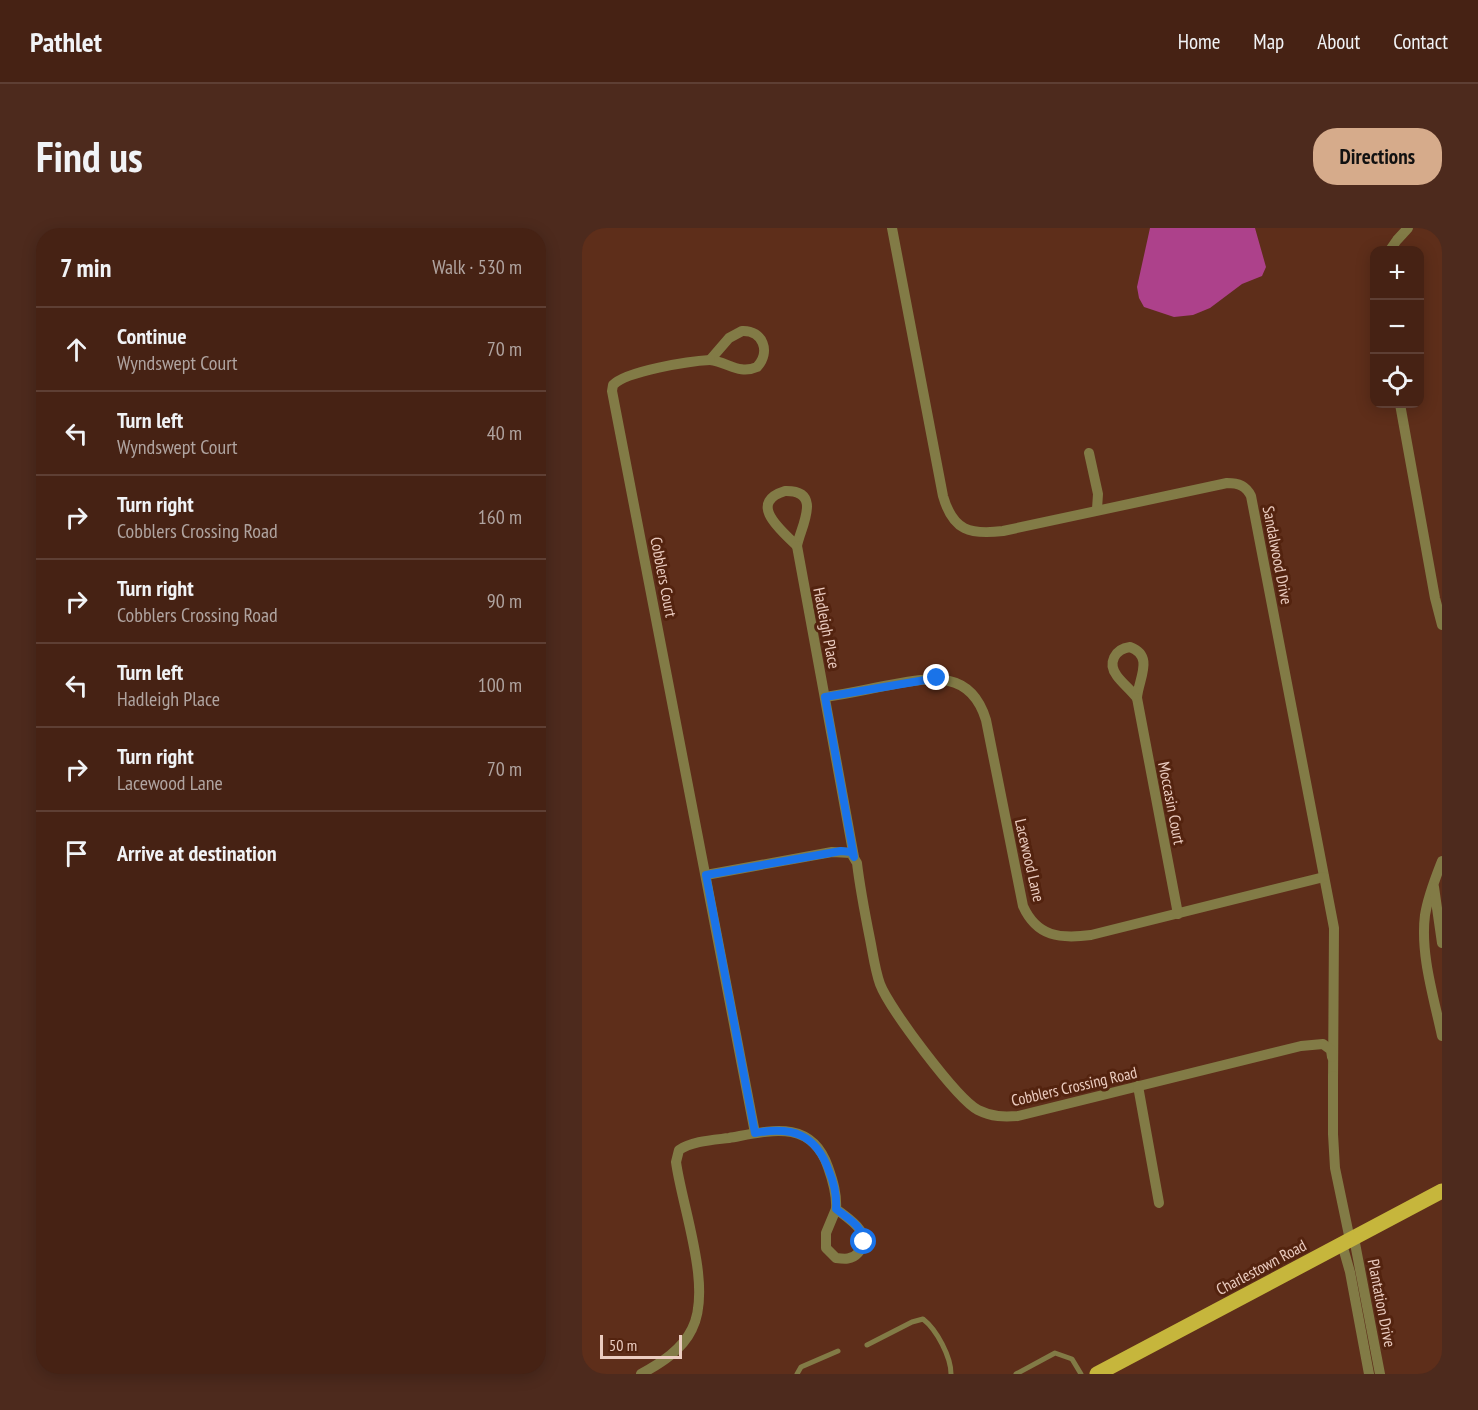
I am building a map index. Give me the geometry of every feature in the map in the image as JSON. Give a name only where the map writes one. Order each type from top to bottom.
[{"type":"main road","name":"Charlestown Road","points":[[1097,1374],[1442,1191]]},
{"type":"street","name":"Sandalwood Drive","points":[[892,228],[943,496],[950,516],[957,524],[982,533],[1003,531],[1097,509],[1227,483],[1235,483],[1248,489],[1260,538],[1335,942],[1333,1083]]},
{"type":"street","points":[[1393,246],[1408,228]]},
{"type":"street","name":"Cobblers Court","points":[[706,875],[612,391],[613,385],[623,377],[649,370],[710,360],[719,361],[742,371],[750,370],[762,361],[765,354],[764,347],[756,334],[742,331],[729,338],[710,360]]},
{"type":"street","points":[[1401,408],[1435,598],[1442,625]]},
{"type":"street","points":[[1089,453],[1098,494],[1097,509]]},
{"type":"street","name":"Hadleigh Place","points":[[796,546],[774,524],[768,511],[773,498],[785,491],[800,494],[808,506],[796,546],[854,857]]},
{"type":"street","name":"Lacewood Lane","points":[[825,697],[937,678],[956,682],[972,693],[983,710],[986,720],[1023,906],[1035,925],[1055,936],[1085,936],[1324,877]]},
{"type":"street","name":"Moccasin Court","points":[[1137,698],[1178,914]]},
{"type":"street","points":[[755,1133],[706,875],[841,851],[851,852],[854,857]]},
{"type":"street","name":"Cobblers Crossing Road","points":[[854,857],[877,972],[884,993],[916,1041],[969,1104],[986,1114],[996,1117],[1018,1116],[1287,1049],[1318,1043],[1328,1046],[1331,1050],[1333,1083],[1335,1168],[1349,1241]]},
{"type":"street","points":[[1442,861],[1429,895],[1425,917],[1425,943],[1442,1036]]},
{"type":"street","points":[[1434,883],[1442,943]]},
{"type":"street","points":[[1138,1086],[1159,1203]]},
{"type":"street","points":[[641,1374],[666,1359],[685,1341],[696,1319],[699,1306],[700,1293],[696,1266],[677,1170],[676,1156],[679,1150],[692,1144],[755,1133],[786,1130],[806,1137],[825,1160],[836,1195],[836,1209],[826,1233],[826,1248],[836,1258],[855,1256],[862,1247],[863,1236],[856,1224],[836,1209]]},
{"type":"street","name":"Plantation Drive","points":[[1349,1241],[1350,1272],[1370,1374]]},
{"type":"street","name":"Plantation Drive","points":[[1349,1241],[1380,1374]]},
{"type":"lane","points":[[867,1345],[912,1322],[923,1319],[939,1341],[947,1357],[951,1374]]},
{"type":"lane","points":[[797,1374],[801,1367],[838,1351]]},
{"type":"lane","points":[[1016,1374],[1055,1353],[1072,1359],[1081,1374]]},
{"type":"shaded area","points":[[1150,228],[1255,228],[1266,267],[1262,276],[1242,284],[1210,308],[1193,315],[1174,317],[1144,307],[1137,287]]},
{"type":"route","points":[[864,1242],[861,1230],[856,1224],[836,1209],[832,1178],[821,1151],[806,1137],[786,1130],[755,1133],[706,875],[841,851],[851,852],[854,857],[825,697],[937,678]]}]
